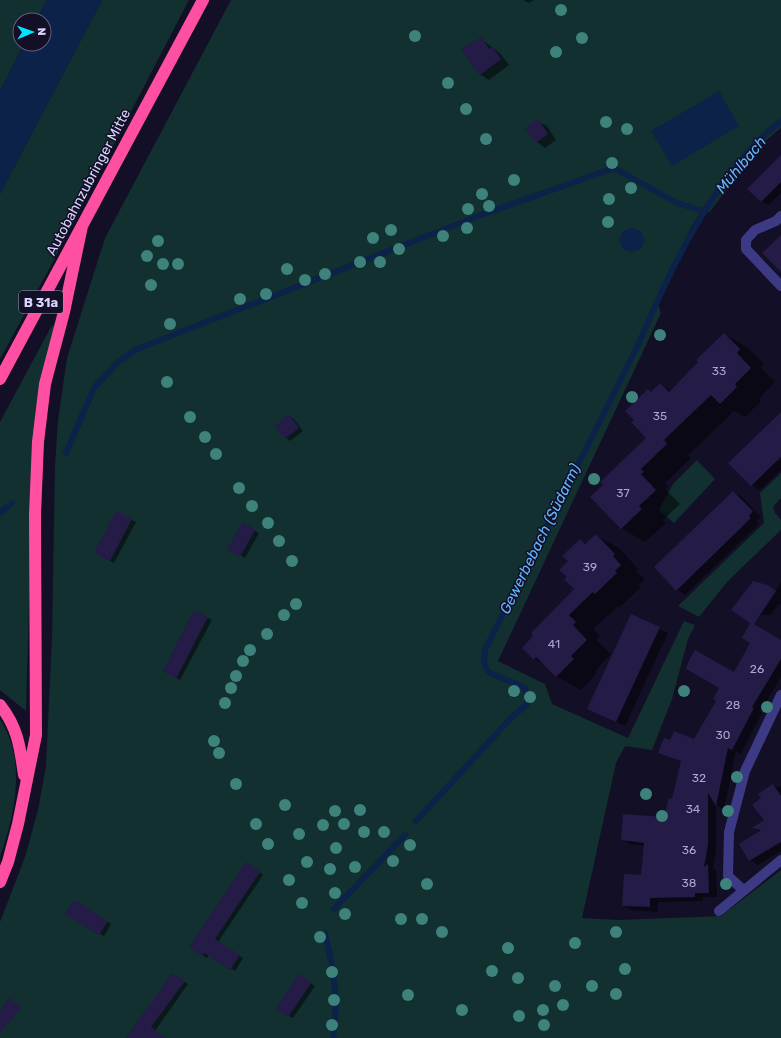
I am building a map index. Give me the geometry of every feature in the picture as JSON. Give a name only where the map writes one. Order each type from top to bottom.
[{"type":"highway","name":"Autobahnzubringer Mitte","points":[[0,379],[203,0]]},
{"type":"highway","points":[[0,882],[8,862],[18,824],[36,735],[35,515],[38,442],[45,384],[64,312],[82,226]]},
{"type":"highway","points":[[0,705],[13,724],[20,743],[26,784]]},
{"type":"street","points":[[781,216],[776,221],[755,230],[746,240],[746,249],[781,286]]},
{"type":"street","points":[[743,890],[728,876],[729,832],[745,771],[781,695]]},
{"type":"street","points":[[719,911],[781,860]]},
{"type":"green space","points":[[0,0],[47,0],[40,12],[12,12],[12,52],[20,52],[0,91]]},
{"type":"green space","points":[[102,0],[189,0],[48,271],[0,359],[0,194]]},
{"type":"green space","points":[[231,0],[781,0],[781,128],[757,148],[709,213],[705,205],[690,229],[657,301],[661,313],[498,661],[545,684],[552,704],[628,738],[684,621],[695,625],[688,639],[672,699],[652,750],[625,746],[616,763],[582,918],[619,920],[721,916],[781,870],[781,1038],[0,1038],[0,922],[25,857],[38,810],[46,766],[52,637],[55,465],[58,420],[67,358],[105,238]]},
{"type":"green space","points":[[55,324],[33,459],[26,711],[0,690],[0,422],[51,327]]},
{"type":"green space","points":[[697,460],[715,479],[674,523],[659,510],[673,484]]},
{"type":"green space","points":[[781,473],[781,498],[773,507],[775,513],[781,520],[781,530],[727,582],[699,617],[678,606],[764,523],[760,493]]},
{"type":"green space","points":[[0,719],[14,752],[16,788],[14,806],[0,857]]},
{"type":"water","points":[[47,0],[102,0],[0,194],[0,91],[20,52],[52,52],[52,12],[40,12]]},
{"type":"water","points":[[719,91],[739,126],[672,166],[651,131]]},
{"type":"water","points":[[632,228],[641,231],[644,240],[641,249],[632,252],[623,249],[620,240],[623,231]]},
{"type":"building","points":[[481,37],[489,49],[492,47],[501,59],[480,75],[461,50]]},
{"type":"building","points":[[538,119],[548,134],[536,143],[525,128]]},
{"type":"building","points":[[781,155],[781,182],[761,202],[747,189]]},
{"type":"building","points":[[781,235],[781,272],[762,253]]},
{"type":"building","points":[[724,333],[740,349],[737,353],[751,368],[735,384],[737,387],[720,404],[711,395],[664,440],[667,444],[641,469],[644,472],[641,474],[656,490],[639,506],[642,509],[621,529],[590,497],[603,485],[600,482],[646,438],[631,422],[634,420],[625,411],[648,389],[651,392],[660,383],[669,392],[698,362],[696,360]]},
{"type":"building","points":[[781,412],[781,457],[751,486],[728,463]]},
{"type":"building","points":[[289,414],[299,428],[285,439],[275,426]]},
{"type":"building","points":[[733,491],[753,511],[749,516],[751,518],[676,591],[654,567]]},
{"type":"building","points":[[116,511],[132,519],[110,561],[94,553]]},
{"type":"building","points":[[243,522],[255,530],[240,557],[227,549]]},
{"type":"building","points":[[596,534],[615,554],[613,556],[621,565],[615,571],[617,573],[595,594],[593,592],[569,615],[576,622],[573,625],[587,640],[571,656],[574,659],[556,677],[536,657],[534,660],[522,648],[533,636],[531,633],[574,589],[564,579],[567,577],[559,570],[568,561],[562,556],[580,539],[585,544]]},
{"type":"building","points":[[753,581],[768,585],[776,591],[754,624],[781,640],[781,659],[752,707],[754,708],[732,750],[728,748],[716,806],[708,793],[708,845],[704,867],[708,864],[709,893],[695,893],[695,897],[650,898],[650,907],[622,906],[624,874],[641,875],[644,843],[621,840],[623,814],[664,817],[669,798],[672,799],[681,761],[658,753],[664,738],[670,740],[674,731],[694,739],[716,701],[713,699],[719,688],[686,669],[689,660],[695,650],[734,672],[750,643],[742,638],[750,623],[731,610]]},
{"type":"building","points":[[194,610],[208,617],[176,679],[163,671]]},
{"type":"building","points":[[631,614],[660,627],[616,722],[587,709]]},
{"type":"building","points":[[773,784],[781,796],[781,842],[749,861],[739,844],[761,830],[752,828],[764,820],[752,805],[761,798],[758,794]]},
{"type":"building","points":[[246,862],[260,872],[215,939],[240,955],[230,970],[204,953],[202,956],[189,947]]},
{"type":"building","points":[[74,900],[108,921],[99,935],[65,914]]},
{"type":"building","points":[[172,973],[185,981],[151,1027],[166,1038],[126,1038]]},
{"type":"building","points":[[299,974],[312,982],[288,1017],[276,1008]]},
{"type":"building","points":[[9,998],[22,1008],[0,1033],[0,1011]]},
{"type":"waterway","name":"Gewerbebach (Südarm)","points":[[416,821],[511,718],[527,704],[528,696],[524,687],[488,672],[484,662],[485,650],[639,343],[662,290],[688,239],[718,190],[735,167],[757,142],[781,121]]},
{"type":"waterway","points":[[66,453],[94,388],[118,362],[137,349],[481,215],[614,168],[677,203],[703,211]]},
{"type":"waterway","points":[[0,513],[12,503]]},
{"type":"waterway","name":"Gewerbebach (Südarm)","points":[[334,909],[405,835]]},
{"type":"waterway","name":"Gewerbebach (Südarm)","points":[[325,934],[335,986],[336,1011],[333,1038]]},
{"type":"water label","name":"Mühlbach","points":[[741,165]]}]
